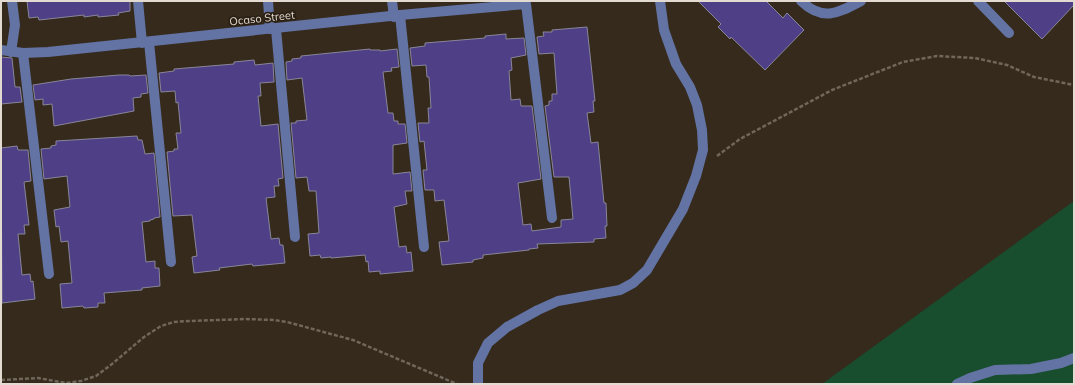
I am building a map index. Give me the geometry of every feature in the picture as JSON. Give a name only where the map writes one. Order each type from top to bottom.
[{"type":"street","points":[[11,52],[15,25],[12,1]]},
{"type":"street","points":[[138,1],[146,42],[170,262]]},
{"type":"street","points":[[268,1],[273,29],[295,237]]},
{"type":"street","points":[[392,1],[397,16],[424,247]]},
{"type":"street","points":[[478,384],[478,363],[488,343],[507,327],[538,310],[558,302],[620,290],[633,283],[647,270],[683,209],[703,150],[702,130],[697,105],[690,87],[676,64],[664,30],[660,1]]},
{"type":"street","points":[[801,1],[809,8],[826,15],[842,11],[861,1]]},
{"type":"street","points":[[978,1],[1009,33]]},
{"type":"street","points":[[522,3],[552,218]]},
{"type":"street","name":"Ocaso Street","points":[[1,50],[23,53],[48,52],[522,3]]},
{"type":"street","points":[[23,53],[49,274]]},
{"type":"street","points":[[957,384],[995,370],[1031,369],[1061,363],[1074,358]]},
{"type":"path","points":[[697,170],[740,139],[832,90],[903,62],[938,56],[975,58],[1007,65],[1034,77],[1074,85]]},
{"type":"path","points":[[1,380],[38,378],[66,383],[81,382],[96,376],[144,337],[161,326],[189,320],[246,319],[287,322],[353,340],[457,384]]},
{"type":"green space","points":[[1074,201],[1074,384],[822,384]]},
{"type":"building","points":[[27,1],[130,1],[130,11],[118,13],[119,15],[84,17],[84,15],[39,20],[38,17],[29,18]]},
{"type":"building","points":[[698,1],[766,1],[783,18],[787,13],[804,30],[765,70],[731,37],[730,39],[718,27],[721,24]]},
{"type":"building","points":[[1004,1],[1074,1],[1074,5],[1042,39]]},
{"type":"building","points":[[587,27],[595,101],[593,101],[594,112],[587,113],[591,143],[598,142],[604,203],[606,203],[606,238],[594,239],[594,242],[537,244],[538,248],[529,250],[483,255],[483,258],[473,260],[473,262],[442,265],[439,242],[449,241],[444,200],[435,201],[434,190],[425,190],[423,170],[427,170],[424,141],[420,142],[418,123],[429,123],[428,108],[431,108],[429,77],[427,77],[426,65],[412,66],[410,48],[425,46],[425,43],[485,38],[485,36],[506,34],[506,39],[524,38],[526,55],[511,58],[512,70],[509,71],[511,100],[520,99],[521,106],[532,106],[541,179],[518,183],[523,225],[531,224],[532,231],[561,227],[561,220],[573,219],[569,177],[554,177],[545,106],[549,105],[549,101],[552,101],[552,94],[557,94],[554,53],[539,54],[537,37],[544,36],[543,32],[552,32],[552,30]]},
{"type":"building","points":[[370,49],[380,51],[397,49],[399,67],[391,68],[392,71],[383,72],[388,113],[393,113],[394,121],[398,121],[398,124],[405,124],[407,143],[393,145],[393,174],[410,172],[412,191],[405,191],[407,204],[394,207],[399,247],[406,246],[407,253],[411,252],[413,271],[380,274],[380,271],[369,272],[368,261],[366,262],[365,255],[331,258],[321,258],[320,255],[310,256],[308,234],[319,233],[316,191],[309,191],[307,177],[296,178],[291,123],[307,120],[302,78],[287,80],[286,62],[292,61],[292,59],[301,58],[301,56]]},
{"type":"building","points":[[1,57],[12,58],[15,87],[20,87],[22,102],[1,104]]},
{"type":"building","points":[[254,60],[255,65],[273,63],[274,82],[260,83],[261,96],[258,96],[261,126],[278,124],[283,178],[278,179],[279,186],[274,186],[275,197],[266,198],[271,239],[279,238],[280,245],[283,245],[285,263],[253,266],[252,264],[194,273],[192,257],[197,256],[192,215],[173,216],[167,152],[178,149],[176,133],[181,133],[178,102],[176,103],[175,91],[161,92],[159,73],[174,71],[174,69],[234,64],[234,62]]},
{"type":"building","points":[[119,75],[146,75],[148,93],[141,94],[141,97],[133,98],[134,111],[54,126],[52,104],[43,105],[43,99],[35,100],[33,85],[71,79]]},
{"type":"building","points":[[137,136],[138,140],[142,140],[145,154],[154,153],[160,217],[142,222],[146,262],[155,261],[155,268],[159,268],[160,286],[142,288],[142,290],[104,293],[105,303],[98,303],[98,307],[84,308],[83,306],[62,308],[60,284],[72,283],[68,241],[61,242],[59,226],[56,227],[54,210],[70,207],[67,176],[44,179],[41,149],[51,148],[51,146],[56,145],[56,141]]},
{"type":"building","points":[[17,146],[18,150],[28,150],[31,181],[24,182],[29,225],[24,225],[25,234],[18,234],[22,275],[30,274],[31,282],[33,281],[35,299],[2,303],[1,148]]}]
